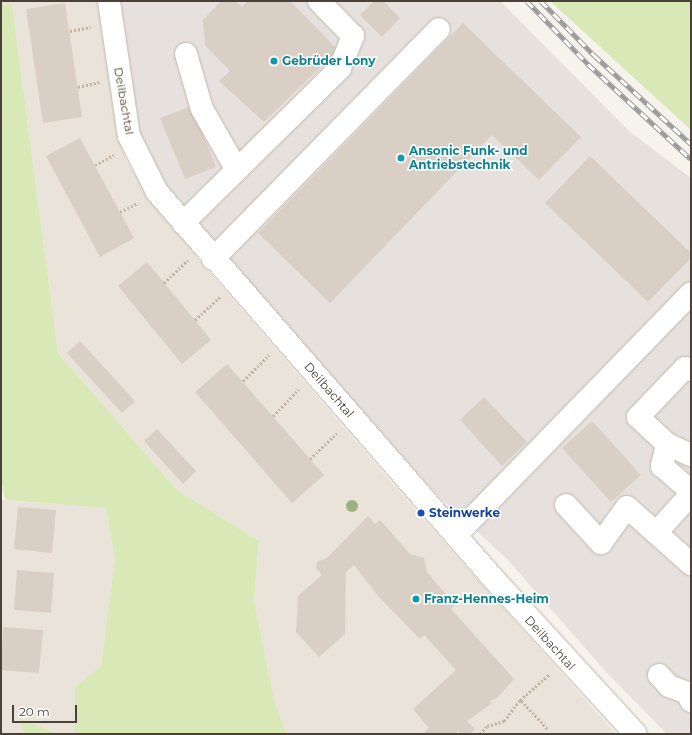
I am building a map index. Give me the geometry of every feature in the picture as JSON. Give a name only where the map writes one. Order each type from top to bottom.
[{"type":"street","name":"Deilbachtal","points":[[109,1],[130,136],[157,192],[208,253],[354,417],[566,660],[636,734]]},
{"type":"street","points":[[183,223],[340,68],[349,52],[353,36],[319,1]]},
{"type":"street","points":[[208,253],[439,29]]},
{"type":"street","points":[[186,54],[202,109],[237,170]]},
{"type":"street","points":[[456,535],[691,293]]},
{"type":"street","points":[[691,370],[686,368],[638,417],[667,444],[691,455]]},
{"type":"street","points":[[656,533],[691,493],[662,466],[667,444]]},
{"type":"street","points":[[566,505],[601,543],[627,507],[691,564]]},
{"type":"street","points":[[659,675],[669,686],[687,693],[691,701]]},
{"type":"path","points":[[164,283],[208,253]]},
{"type":"path","points":[[195,320],[235,283]]},
{"type":"path","points":[[243,381],[285,340]]},
{"type":"path","points":[[273,416],[315,373]]},
{"type":"path","points":[[310,459],[354,417]]},
{"type":"path","points":[[480,734],[487,726],[504,721],[520,700],[566,660]]},
{"type":"path","points":[[520,700],[547,729]]},
{"type":"shaded area","points":[[1,1],[99,1],[117,126],[127,162],[153,201],[203,265],[416,511],[616,734],[286,734],[274,699],[254,601],[259,541],[177,490],[58,353],[12,5],[1,4]]},
{"type":"shaded area","points":[[117,1],[500,1],[629,131],[691,178],[691,734],[667,734],[607,673],[507,559],[434,492],[164,190],[137,135]]},
{"type":"shaded area","points":[[1,500],[106,508],[115,559],[101,666],[75,687],[75,734],[59,734],[21,719],[24,734],[1,734]]},
{"type":"green space","points":[[550,1],[691,1],[691,130]]},
{"type":"green space","points":[[1,4],[12,5],[58,353],[177,490],[259,541],[254,601],[274,699],[286,734],[75,734],[75,687],[101,666],[115,559],[106,508],[5,500],[1,479]]},
{"type":"green space","points":[[21,719],[59,734],[24,734]]},
{"type":"building","name":"Gebrüder Lony","points":[[221,1],[235,1],[242,7],[248,1],[290,1],[338,50],[264,122],[219,81],[230,71],[205,45],[203,20]]},
{"type":"building","points":[[374,1],[383,1],[400,18],[382,37],[360,15]]},
{"type":"building","points":[[65,3],[82,117],[43,123],[26,9]]},
{"type":"building","name":"Ansonic Funk- und Antriebstechnik","points":[[463,23],[581,137],[539,180],[492,135],[330,303],[258,233]]},
{"type":"building","points":[[192,106],[216,167],[185,179],[160,118]]},
{"type":"building","points":[[80,138],[134,238],[100,257],[46,156]]},
{"type":"building","points":[[590,156],[691,253],[691,258],[648,302],[545,203]]},
{"type":"building","points":[[147,262],[211,340],[182,364],[118,286]]},
{"type":"building","points":[[80,341],[135,401],[122,413],[67,353]]},
{"type":"building","points":[[227,364],[324,475],[292,503],[195,392]]},
{"type":"building","points":[[484,397],[527,442],[502,466],[460,420]]},
{"type":"building","points":[[592,421],[641,475],[611,502],[562,448]]},
{"type":"building","points":[[157,429],[196,471],[183,484],[144,441]]},
{"type":"building","points":[[18,507],[56,510],[52,553],[14,549]]},
{"type":"building","points":[[368,516],[375,524],[380,520],[410,554],[424,558],[427,572],[455,605],[451,609],[514,679],[497,698],[490,701],[492,703],[467,721],[475,729],[470,734],[461,734],[457,730],[457,734],[423,733],[429,728],[413,709],[456,670],[424,635],[420,639],[379,597],[354,565],[346,572],[345,634],[319,657],[296,632],[298,596],[322,575],[316,568],[317,562],[327,558]]},
{"type":"building","points":[[17,570],[54,573],[51,613],[14,610]]},
{"type":"building","points":[[3,627],[43,630],[39,673],[1,670]]},
{"type":"railway","points":[[527,1],[588,64],[691,159]]},
{"type":"railway","points":[[541,1],[594,55],[691,144]]},
{"type":"place","name":"Gebrüder Lony","points":[[274,61]]},
{"type":"place","name":"Ansonic Funk- und Antriebstechnik","points":[[401,158]]},
{"type":"place","name":"Steinwerke","points":[[421,513]]},
{"type":"place","name":"Franz-Hennes-Heim","points":[[416,599]]}]
